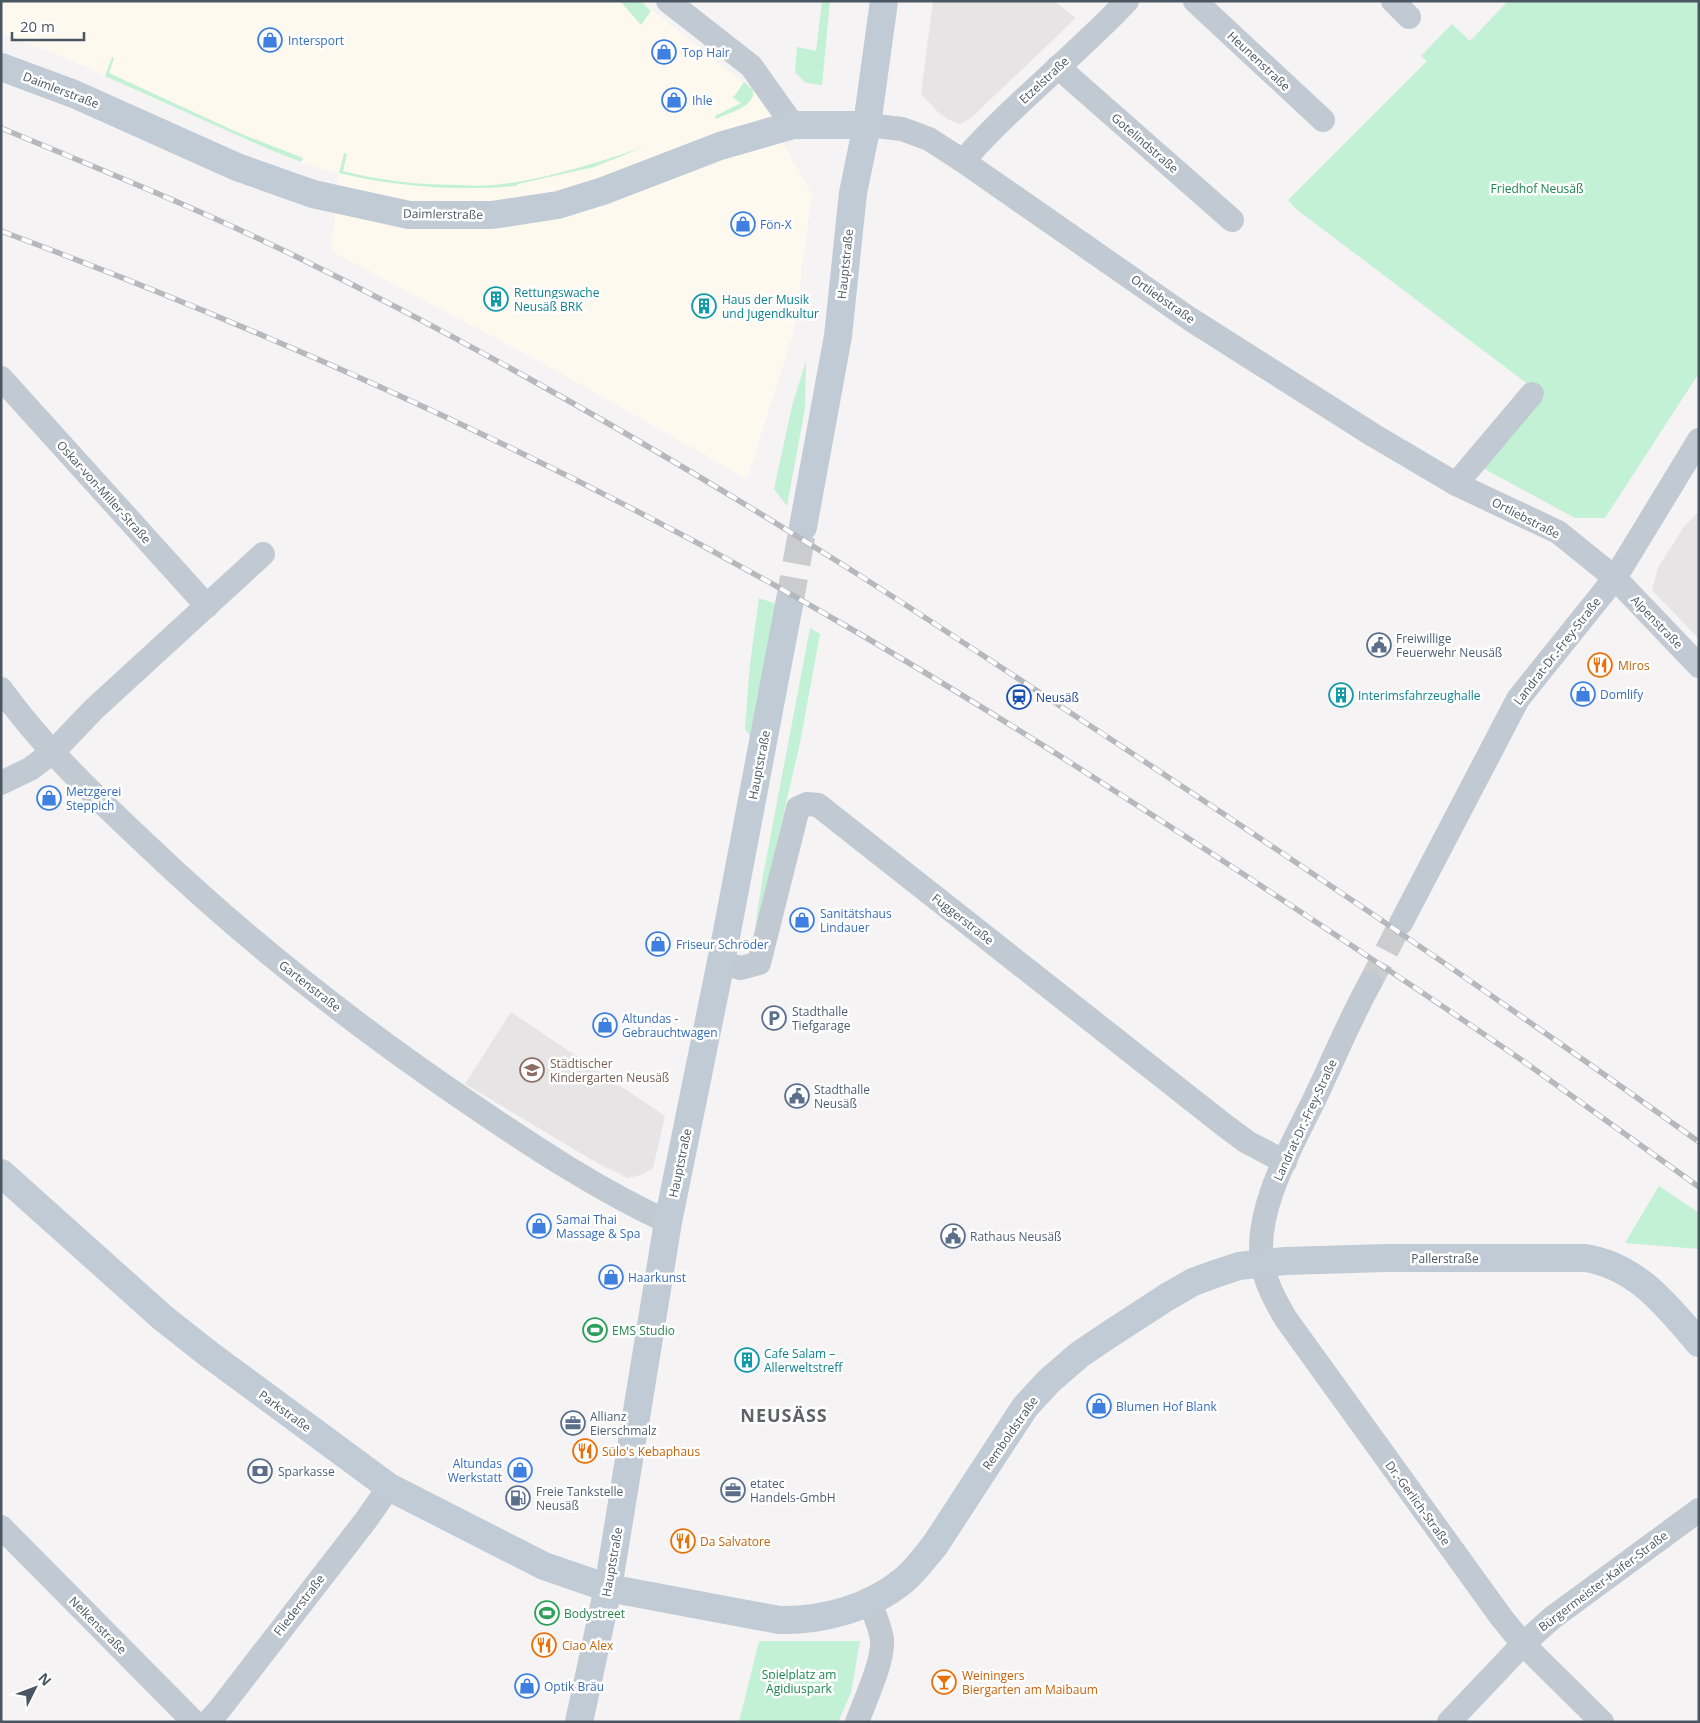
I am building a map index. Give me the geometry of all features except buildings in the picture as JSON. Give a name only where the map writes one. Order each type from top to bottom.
[{"type":"street","points":[[668,1],[751,66],[793,125]]},
{"type":"street","name":"Hauptstraße","points":[[803,527],[838,336],[853,193],[867,126],[884,1]]},
{"type":"street","name":"Etzelstraße","points":[[963,161],[986,135],[1100,29],[1127,1]]},
{"type":"street","name":"Heunenstraße","points":[[1195,1],[1323,120]]},
{"type":"street","name":"Daimlerstraße","points":[[1,67],[74,94],[237,167],[313,194],[409,215],[492,214],[558,205],[603,191],[720,146],[793,125],[867,126]]},
{"type":"street","name":"Gotelindstraße","points":[[1058,67],[1232,220]]},
{"type":"street","name":"Ortliebstraße","points":[[867,126],[902,129],[930,140],[1190,319],[1373,435],[1456,484],[1558,532],[1615,578]]},
{"type":"street","name":"Oskar-von-Miller-Straße","points":[[1,378],[207,606]]},
{"type":"street","points":[[1456,484],[1532,394]]},
{"type":"street","name":"Landrat-Dr.-Frey-Straße","points":[[1401,923],[1518,699],[1615,578],[1699,440]]},
{"type":"street","points":[[1,783],[30,769],[53,752],[93,710],[263,554]]},
{"type":"street","name":"Alpenstraße","points":[[1615,578],[1699,666]]},
{"type":"street","name":"Hauptstraße","points":[[579,1722],[608,1588],[668,1222],[721,963],[789,605]]},
{"type":"street","name":"Gartenstraße","points":[[1,689],[53,752],[110,810],[226,918],[320,995],[410,1062],[505,1128],[606,1192],[668,1222]]},
{"type":"street","name":"Fuggerstraße","points":[[721,963],[741,968],[759,964],[798,808],[807,804],[818,806],[1247,1142],[1285,1162]]},
{"type":"street","name":"Landrat-Dr.-Frey-Straße","points":[[1262,1263],[1263,1227],[1275,1186],[1354,1012],[1370,983]]},
{"type":"street","name":"Parkstraße","points":[[1,1173],[163,1318],[389,1487],[544,1566],[608,1588]]},
{"type":"street","name":"Pallerstraße","points":[[1262,1263],[1361,1259],[1585,1258],[1600,1261],[1626,1272],[1658,1297],[1699,1343]]},
{"type":"street","name":"Remboldstraße","points":[[608,1588],[778,1620],[801,1620],[823,1616],[869,1601],[904,1580],[920,1564],[935,1545],[1025,1407],[1048,1381],[1079,1355],[1193,1282],[1239,1266],[1262,1263]]},
{"type":"street","name":"Dr.-Gerlich-Straße","points":[[1262,1263],[1274,1299],[1286,1319],[1501,1617],[1523,1644],[1602,1722]]},
{"type":"street","name":"Fliederstraße","points":[[208,1722],[366,1520],[389,1487]]},
{"type":"street","name":"Bürgermeister-Kaifer-Straße","points":[[1449,1722],[1523,1644],[1552,1618],[1699,1510]]},
{"type":"street","name":"Nelkenstraße","points":[[1,1528],[194,1722]]},
{"type":"street","points":[[857,1722],[882,1654],[882,1638],[869,1601]]},
{"type":"shaded area","points":[[1,1],[641,1],[756,93],[812,195],[793,335],[747,479],[553,369],[331,251],[338,173],[307,165],[273,151],[68,59],[1,33]]},
{"type":"shaded area","points":[[933,1],[1054,1],[1076,18],[971,118],[960,124],[949,120],[937,111],[921,94]]},
{"type":"shaded area","points":[[1699,511],[1699,639],[1652,590],[1658,568],[1683,528]]},
{"type":"shaded area","points":[[511,1012],[665,1116],[653,1168],[641,1175],[628,1178],[599,1164],[465,1084]]},
{"type":"green space","points":[[620,1],[641,1],[651,11],[641,25]]},
{"type":"green space","points":[[822,1],[830,1],[822,85],[806,83],[795,72],[797,47],[816,51]]},
{"type":"green space","name":"Friedhof Neusäß","points":[[1508,1],[1699,1],[1699,373],[1605,518],[1575,518],[1481,467],[1545,397],[1296,209],[1288,200],[1427,61],[1421,56],[1452,24],[1470,41]]},
{"type":"green space","points":[[112,57],[114,58],[109,73],[239,133],[303,158],[301,162],[105,76]]},
{"type":"green space","points":[[744,82],[753,90],[753,96],[750,101],[740,109],[716,119],[715,116],[741,103],[733,98]]},
{"type":"green space","points":[[644,147],[594,167],[516,186],[472,188],[427,187],[383,182],[339,173],[344,153],[347,154],[343,171],[387,180],[416,183],[472,186],[492,185],[557,174]]},
{"type":"green space","points":[[806,361],[805,408],[787,506],[774,489],[792,406]]},
{"type":"green space","points":[[759,598],[776,604],[750,736],[745,729],[750,664]]},
{"type":"green space","points":[[810,628],[820,634],[800,743],[755,937],[763,876]]},
{"type":"green space","points":[[1659,1186],[1699,1213],[1699,1249],[1625,1243]]},
{"type":"green space","name":"Spielplatz am Ägidiuspark","points":[[759,1641],[860,1641],[851,1693],[838,1722],[739,1722]]},
{"type":"tunnel","points":[[789,605],[803,527]]},
{"type":"tunnel","points":[[1370,983],[1401,923]]},
{"type":"railway","points":[[1,128],[221,222],[363,290],[571,402],[706,481],[895,598],[1219,811],[1461,974],[1699,1142]]},
{"type":"railway","points":[[1,231],[218,317],[432,410],[641,513],[744,568],[945,685],[1043,745],[1189,839],[1488,1037],[1699,1187]]},
{"type":"place","name":"Intersport","points":[[270,40]]},
{"type":"place","name":"Top Hair","points":[[664,52]]},
{"type":"place","name":"Ihle","points":[[674,100]]},
{"type":"place","name":"Fön-X","points":[[743,224]]},
{"type":"place","name":"Rettungswache Neusäß BRK","points":[[496,299]]},
{"type":"place","name":"Haus der Musik und Jugendkultur","points":[[704,306]]},
{"type":"place","name":"Freiwillige Feuerwehr Neusäß","points":[[1379,645]]},
{"type":"place","name":"Miros","points":[[1600,665]]},
{"type":"place","name":"Domlify","points":[[1583,694]]},
{"type":"place","name":"Interimsfahrzeughalle","points":[[1341,695]]},
{"type":"place","name":"Neusäß","points":[[1019,697]]},
{"type":"place","name":"Metzgerei Steppich","points":[[49,798]]},
{"type":"place","name":"Sanitätshaus Lindauer","points":[[802,920]]},
{"type":"place","name":"Friseur Schröder","points":[[658,944]]},
{"type":"place","name":"Stadthalle Tiefgarage","points":[[774,1018]]},
{"type":"place","name":"Altundas - Gebrauchtwagen","points":[[605,1025]]},
{"type":"place","name":"Städtischer Kindergarten Neusäß","points":[[532,1070]]},
{"type":"place","name":"Stadthalle Neusäß","points":[[797,1096]]},
{"type":"place","name":"Samai Thai Massage & Spa","points":[[539,1226]]},
{"type":"place","name":"Rathaus Neusäß","points":[[953,1236]]},
{"type":"place","name":"Haarkunst","points":[[611,1277]]},
{"type":"place","name":"EMS Studio","points":[[595,1330]]},
{"type":"place","name":"Cafe Salam – Allerweltstreff","points":[[747,1360]]},
{"type":"place","name":"Blumen Hof Blank","points":[[1099,1406]]},
{"type":"place","name":"Allianz Eierschmalz","points":[[573,1423]]},
{"type":"place","name":"Sülo's Kebaphaus","points":[[585,1451]]},
{"type":"place","name":"Altundas Werkstatt","points":[[520,1470]]},
{"type":"place","name":"Sparkasse","points":[[260,1471]]},
{"type":"place","name":"etatec Handels-GmbH","points":[[733,1490]]},
{"type":"place","name":"Freie Tankstelle Neusäß","points":[[518,1498]]},
{"type":"place","name":"Da Salvatore","points":[[683,1541]]},
{"type":"place","name":"Bodystreet","points":[[547,1613]]},
{"type":"place","name":"Ciao Alex","points":[[544,1645]]},
{"type":"place","name":"Weiningers Biergarten am Maibaum","points":[[944,1682]]},
{"type":"place","name":"Optik Bräu","points":[[527,1686]]},
{"type":"district","name":"NEUSÄSS","points":[[784,1415]]}]
